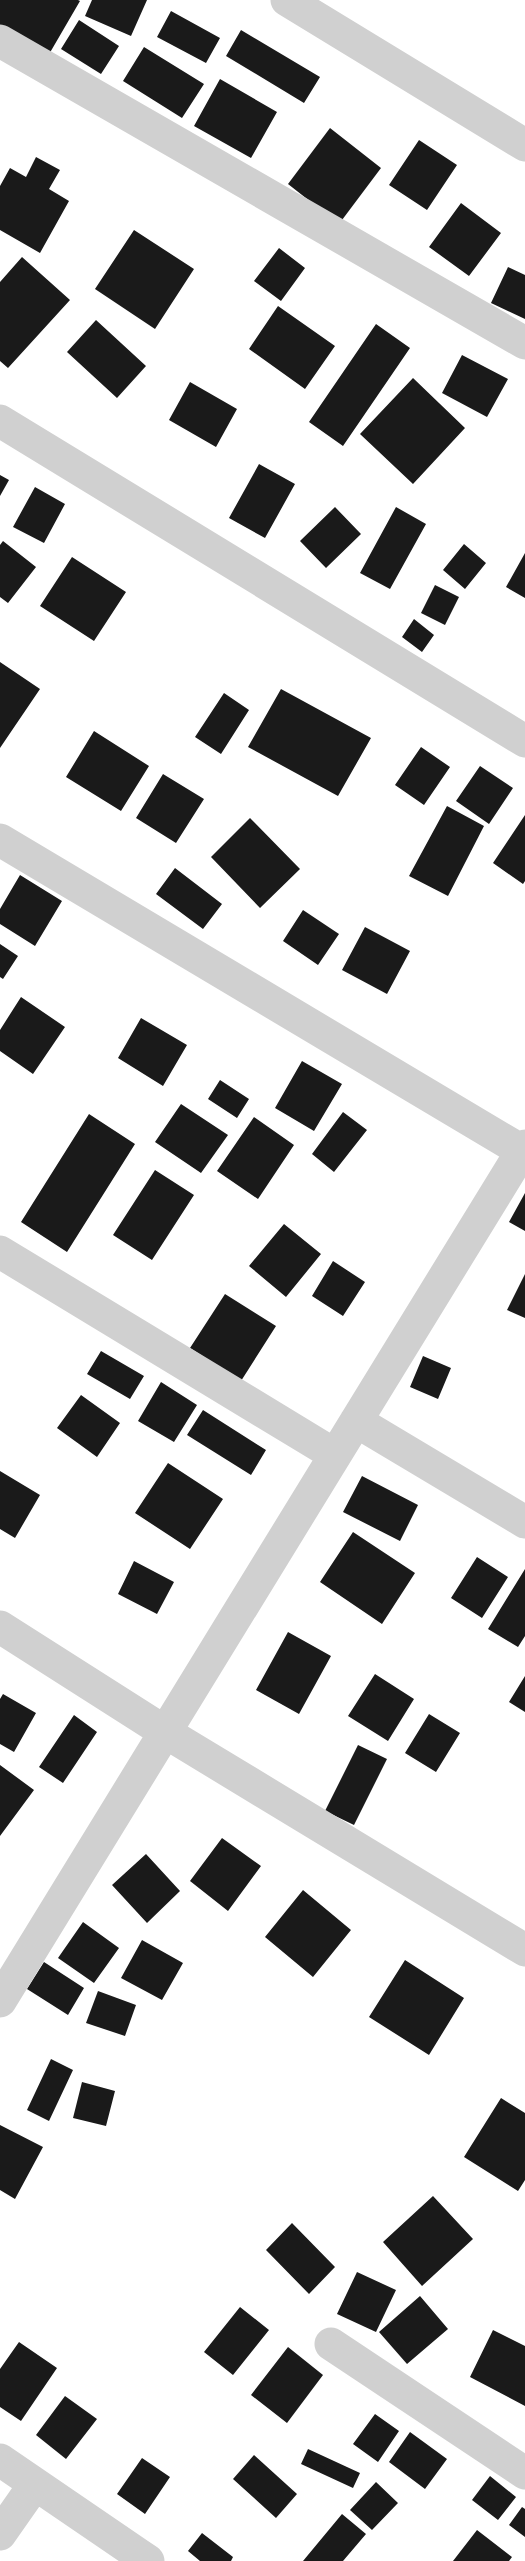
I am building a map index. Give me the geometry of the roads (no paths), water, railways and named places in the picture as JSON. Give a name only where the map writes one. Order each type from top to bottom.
[{"type":"street","points":[[287,0],[525,145]]},
{"type":"street","points":[[0,41],[525,343]]},
{"type":"street","points":[[0,421],[525,741]]},
{"type":"street","points":[[0,840],[523,1148],[0,2001]]},
{"type":"street","points":[[0,1252],[334,1455]]},
{"type":"street","points":[[356,1420],[525,1521]]},
{"type":"street","points":[[0,1627],[165,1731],[525,1950]]},
{"type":"street","points":[[331,2344],[525,2473]]},
{"type":"street","points":[[0,2460],[148,2561]]},
{"type":"street","points":[[0,2534],[35,2484]]}]
